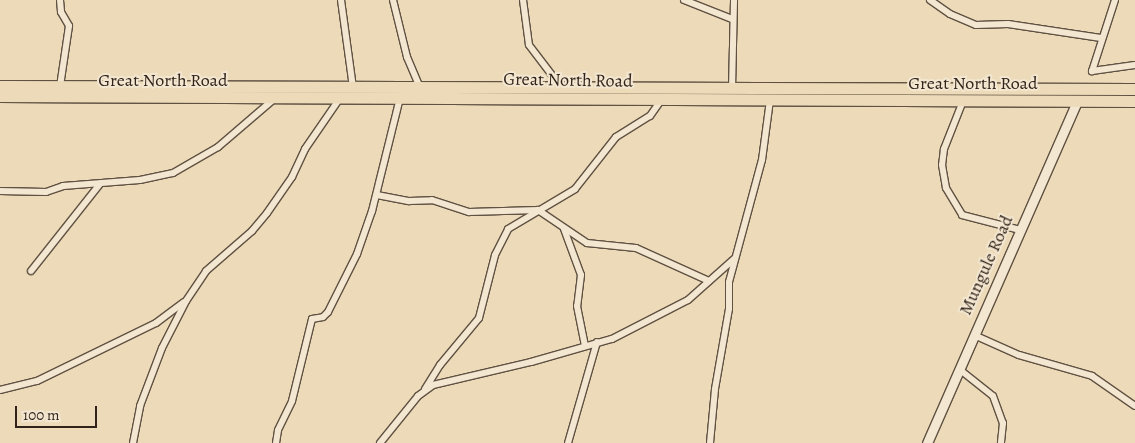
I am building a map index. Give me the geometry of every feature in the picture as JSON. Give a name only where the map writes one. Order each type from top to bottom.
[{"type":"highway","name":"Great North Road","points":[[0,86],[352,92],[420,87],[1135,89]]},
{"type":"highway","name":"Great North Road","points":[[0,96],[340,98],[352,92],[400,98],[1135,101]]},
{"type":"street","points":[[60,0],[61,12],[69,26],[60,86]]},
{"type":"street","points":[[342,0],[352,92]]},
{"type":"street","points":[[393,0],[407,57],[420,87]]},
{"type":"street","points":[[523,0],[529,45],[561,87]]},
{"type":"street","points":[[684,0],[732,19]]},
{"type":"street","points":[[732,100],[732,19],[734,0]]},
{"type":"street","points":[[930,0],[950,14],[976,25],[1008,24],[1101,38]]},
{"type":"street","points":[[1115,0],[1101,38],[1092,71],[1135,65]]},
{"type":"street","points":[[0,191],[46,192],[63,186],[101,184],[158,177],[187,166],[233,136],[274,98]]},
{"type":"street","points":[[134,443],[140,406],[162,348],[186,301],[206,271],[252,231],[267,213],[292,177],[305,148],[340,98]]},
{"type":"street","points":[[276,443],[278,430],[292,402],[312,319],[323,317],[328,312],[357,254],[377,195],[400,98]]},
{"type":"street","points":[[380,443],[425,389],[435,371],[479,318],[495,255],[505,235],[515,224],[575,188],[616,137],[650,116],[662,99]]},
{"type":"street","points":[[710,443],[715,389],[734,259],[762,160],[770,100]]},
{"type":"street","points":[[963,101],[944,149],[942,165],[946,188],[962,215],[1020,230]]},
{"type":"street","name":"Mungule Road","points":[[927,443],[1077,101]]},
{"type":"street","points":[[31,271],[101,184]]},
{"type":"street","points":[[377,195],[409,201],[432,200],[469,212],[538,210],[564,229],[596,246],[636,248],[709,281]]},
{"type":"street","points":[[564,229],[581,275],[577,306],[585,346]]},
{"type":"street","points":[[425,389],[445,380],[531,362],[612,339],[674,309],[734,259]]},
{"type":"street","points":[[0,390],[37,381],[156,323],[186,301]]},
{"type":"street","points":[[974,335],[1019,355],[1092,376],[1135,406]]},
{"type":"street","points":[[568,443],[597,342]]},
{"type":"street","points":[[959,369],[993,396],[1003,423],[1001,443]]}]
